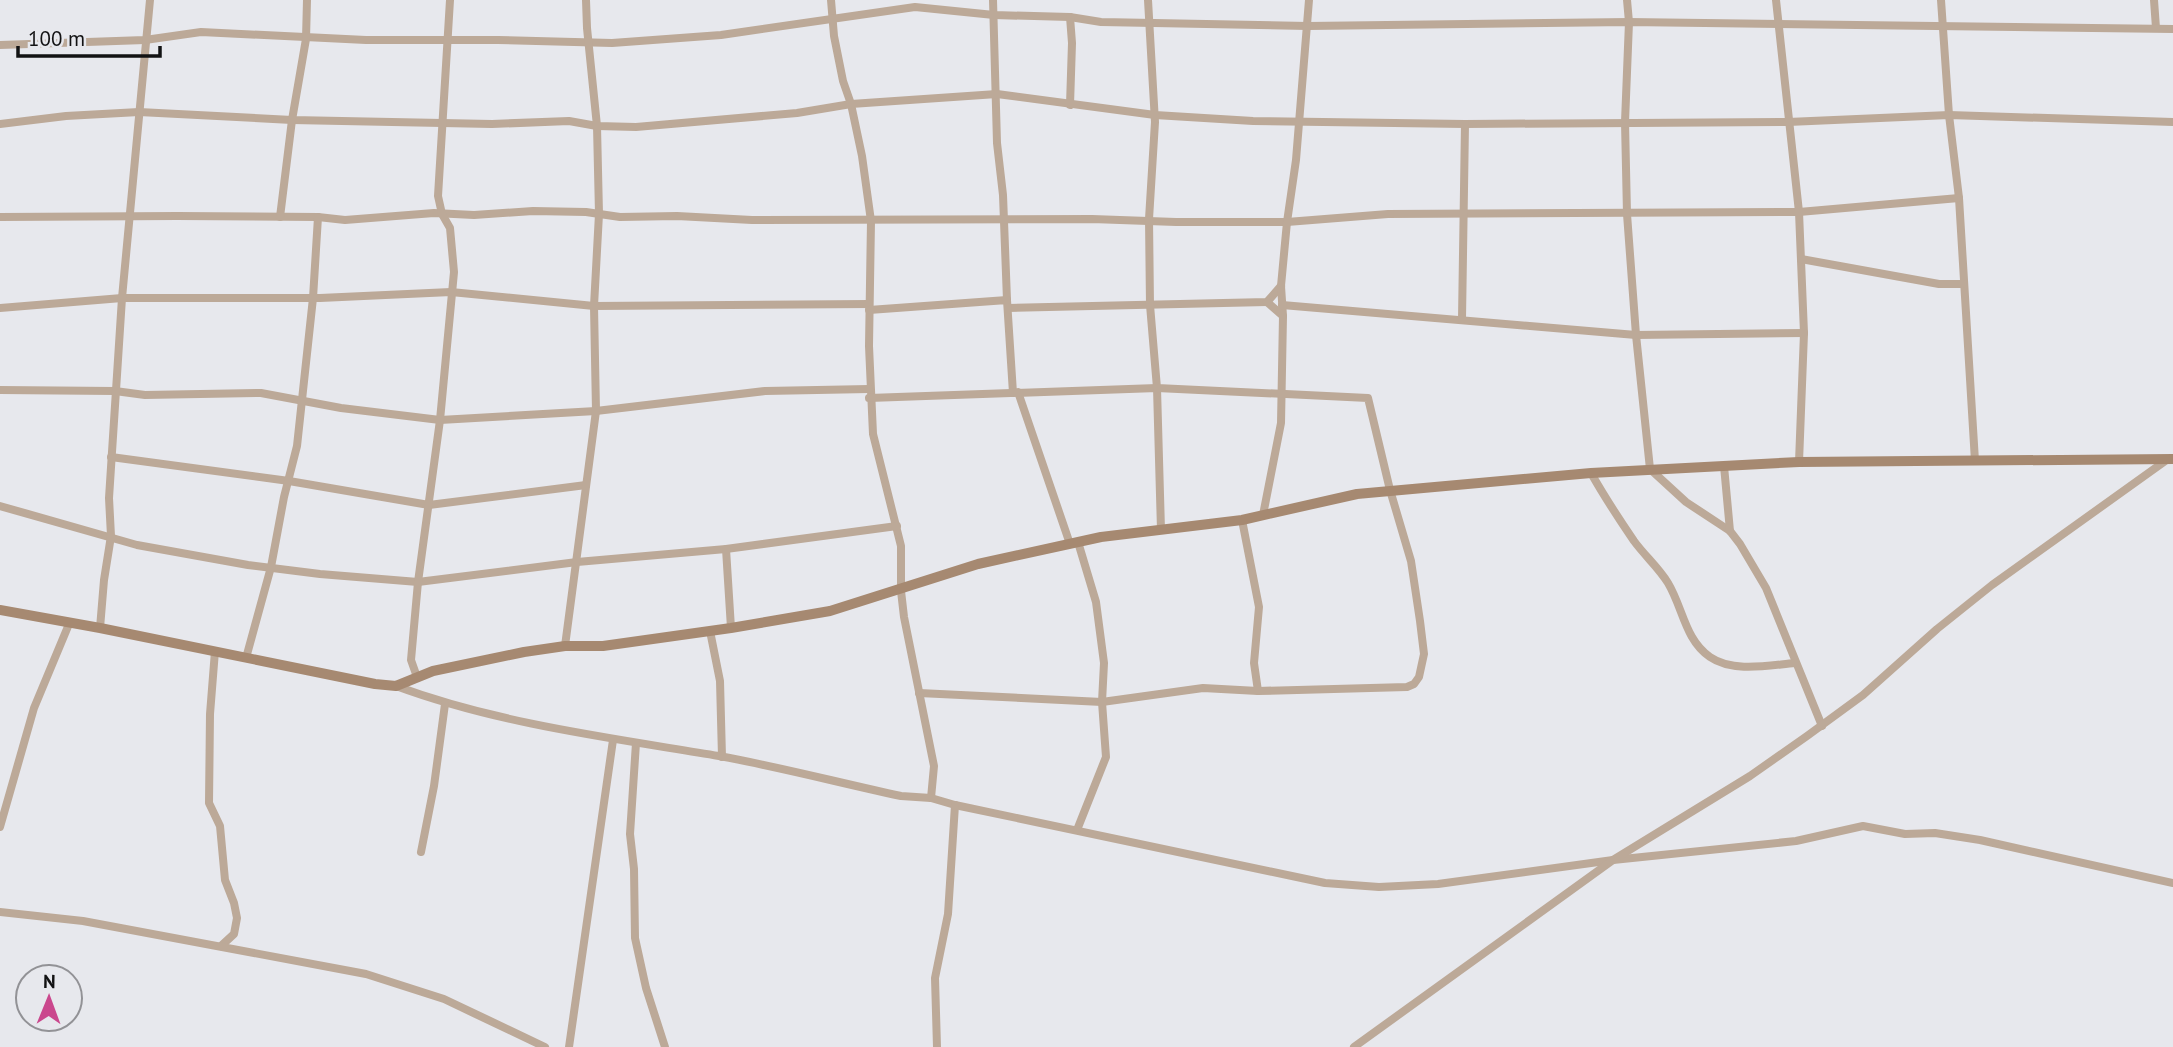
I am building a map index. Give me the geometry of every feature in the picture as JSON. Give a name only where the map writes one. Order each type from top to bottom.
[{"type":"street","points":[[100,628],[111,536],[109,498],[122,298],[150,0]]},
{"type":"street","points":[[281,217],[292,120],[306,38],[307,0]]},
{"type":"street","points":[[416,677],[411,660],[418,582],[440,420],[454,272],[450,228],[442,214],[438,195],[450,0]]},
{"type":"street","points":[[565,646],[596,411],[594,306],[599,214],[597,126],[586,0]]},
{"type":"street","points":[[831,0],[843,81],[851,104],[862,156],[871,221],[869,394],[873,434],[901,546],[901,591],[934,766],[931,798]]},
{"type":"street","points":[[993,0],[998,154],[1007,304],[1016,392],[1096,602],[1104,663],[1102,702],[1106,757],[1077,830]]},
{"type":"street","points":[[1148,0],[1155,115],[1149,219],[1150,305],[1157,388],[1161,530]]},
{"type":"street","points":[[1263,515],[1279,442],[1283,316],[1281,285],[1296,160],[1309,0]]},
{"type":"street","points":[[1627,0],[1627,214],[1650,469],[1686,502],[1730,531],[1766,588],[1822,726]]},
{"type":"street","points":[[1776,0],[1799,212],[1804,333],[1800,462]]},
{"type":"street","points":[[1941,0],[1949,115],[1959,198],[1975,461]]},
{"type":"street","points":[[2154,0],[2156,28]]},
{"type":"street","points":[[0,45],[145,40],[201,33],[306,38],[612,43],[721,36],[915,7],[1101,22],[1308,26],[1629,22],[2173,29]]},
{"type":"street","points":[[1070,18],[1070,105]]},
{"type":"street","points":[[0,124],[66,116],[139,112],[292,120],[492,124],[569,121],[597,126],[636,127],[797,113],[851,104],[998,94],[1155,115],[1253,121],[1465,124],[1788,121],[1949,115],[2173,122]]},
{"type":"street","points":[[1462,319],[1465,124]]},
{"type":"street","points":[[0,217],[318,217],[345,220],[533,211],[620,217],[677,216],[752,220],[1149,219],[1176,222],[1287,222],[1388,214],[1799,212],[1959,198]]},
{"type":"street","points":[[246,658],[271,567],[297,446],[313,298],[318,217]]},
{"type":"street","points":[[1801,259],[1939,284],[1964,284]]},
{"type":"street","points":[[1267,302],[1281,285]]},
{"type":"street","points":[[0,308],[122,298],[313,298],[451,292],[594,306],[869,307],[1267,302],[1283,316]]},
{"type":"street","points":[[1282,305],[1636,335],[1804,333]]},
{"type":"street","points":[[0,390],[115,391],[145,395],[261,393],[341,408],[440,420],[596,411],[765,391],[869,394],[1157,388],[1368,398],[1390,490],[1411,561],[1424,654],[1419,677],[1414,684],[1407,687],[1258,691],[1203,688],[1102,702],[919,693]]},
{"type":"street","points":[[111,457],[289,481],[429,505],[586,485]]},
{"type":"street","points":[[396,686],[433,671],[565,646],[603,646],[830,611],[901,591],[978,564],[1074,543],[1242,520],[1357,494],[1591,473],[1800,462],[2170,459]]},
{"type":"street","points":[[1354,1047],[1613,860],[1750,776],[1822,726],[1863,695],[1937,629],[1992,585],[2170,459]]},
{"type":"street","points":[[1724,466],[1730,531]]},
{"type":"street","points":[[1591,473],[1634,541],[1668,583],[1686,627],[1698,647],[1712,659],[1732,665],[1795,663]]},
{"type":"street","points":[[0,506],[137,545],[320,574],[418,582],[577,562],[726,549],[897,526]]},
{"type":"street","points":[[1242,520],[1259,607],[1254,663],[1258,691]]},
{"type":"street","points":[[726,549],[731,628]]},
{"type":"street","points":[[0,610],[396,686],[445,704],[613,740],[722,757],[901,796],[931,798],[1325,883],[1380,887],[1495,878],[1613,860],[1796,841],[1863,825],[1905,834],[1957,836],[2173,883]]},
{"type":"street","points":[[0,827],[34,708],[69,624]]},
{"type":"street","points":[[710,631],[720,681],[722,757]]},
{"type":"street","points":[[215,651],[209,803],[220,826],[225,880],[237,918],[234,934],[221,946]]},
{"type":"street","points":[[421,852],[434,786],[445,704]]},
{"type":"street","points":[[569,1047],[613,740]]},
{"type":"street","points":[[636,743],[630,834],[634,869],[635,938],[646,988],[665,1047]]},
{"type":"street","points":[[937,1047],[935,978],[946,935],[955,805]]},
{"type":"street","points":[[0,912],[83,921],[379,978],[444,999],[545,1047]]}]
